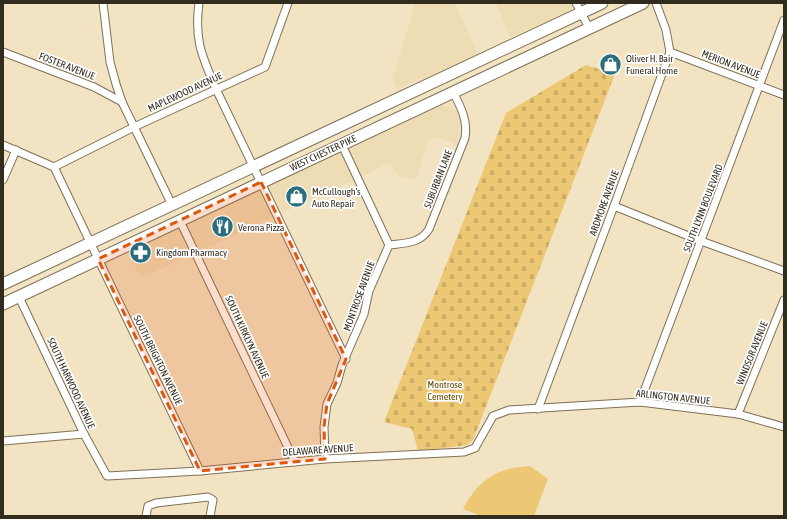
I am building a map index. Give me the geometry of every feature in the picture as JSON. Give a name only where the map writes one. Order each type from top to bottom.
[{"type":"main road","name":"WEST CHESTER PIKE","points":[[3,284],[253,167],[579,8],[602,3]]},
{"type":"main road","name":"WEST CHESTER PIKE","points":[[3,304],[643,3]]},
{"type":"street","points":[[103,3],[110,62],[122,102],[172,205]]},
{"type":"street","points":[[199,3],[197,25],[201,53],[253,167],[346,359]]},
{"type":"street","name":"MAPLEWOOD AVENUE","points":[[54,166],[216,88],[264,67],[288,3]]},
{"type":"street","points":[[656,3],[666,30],[670,52]]},
{"type":"street","points":[[579,8],[589,28]]},
{"type":"street","name":"SOUTH LYNN BOULEVARD","points":[[640,402],[784,20]]},
{"type":"street","name":"FOSTER AVENUE","points":[[3,52],[94,87],[122,102]]},
{"type":"street","name":"MERION AVENUE","points":[[670,52],[784,95]]},
{"type":"street","name":"ARDMORE AVENUE","points":[[538,409],[670,52]]},
{"type":"street","name":"SUBURBAN LANE","points":[[389,245],[414,242],[426,235],[429,229],[465,138],[465,118],[453,92]]},
{"type":"street","points":[[342,144],[389,245]]},
{"type":"street","points":[[3,145],[54,166]]},
{"type":"street","points":[[3,180],[16,150]]},
{"type":"street","name":"SOUTH BRIGHTON AVENUE","points":[[54,166],[200,470]]},
{"type":"street","points":[[614,206],[784,272]]},
{"type":"street","name":"SOUTH KIRKLYN AVENUE","points":[[180,220],[295,462]]},
{"type":"street","name":"MONTROSE AVENUE","points":[[325,459],[324,427],[328,404],[364,314],[370,291],[389,245]]},
{"type":"street","name":"SOUTH HARWOOD AVENUE","points":[[19,296],[84,434],[108,476]]},
{"type":"street","name":"WINDSOR AVENUE","points":[[738,414],[784,300]]},
{"type":"street","name":"ARLINGTON AVENUE","points":[[509,410],[640,402],[738,414],[784,427]]},
{"type":"street","name":"DELAWARE AVENUE","points":[[108,476],[200,470],[325,459],[464,452],[475,448],[494,416],[509,410]]},
{"type":"street","points":[[3,441],[84,434]]},
{"type":"street","points":[[146,516],[148,506],[156,503],[208,497],[213,500],[210,516]]},
{"type":"highlighted area","points":[[261,182],[346,359],[327,404],[324,427],[325,459],[200,471],[98,259]]},
{"type":"shaded area","points":[[415,3],[455,3],[478,55],[397,89],[393,79]]},
{"type":"shaded area","points":[[496,3],[571,3],[572,7],[567,13],[510,37]]},
{"type":"shaded area","points":[[438,105],[452,107],[460,116],[457,144],[437,137],[427,142],[416,180],[397,175],[390,163],[141,278],[129,252]]},
{"type":"green space","name":"Montrose Cemetery","points":[[586,65],[615,74],[473,440],[467,445],[418,451],[412,429],[384,422],[506,113]]},
{"type":"green space","points":[[530,466],[548,479],[534,516],[482,516],[463,509],[476,490],[490,477],[508,469]]},
{"type":"place","name":"Oliver H. Bair Funeral Home","points":[[610,64]]},
{"type":"place","name":"McCullough's Auto Repair","points":[[296,197]]},
{"type":"place","name":"Verona Pizza","points":[[223,227]]},
{"type":"place","name":"Kingdom Pharmacy","points":[[141,252]]}]
